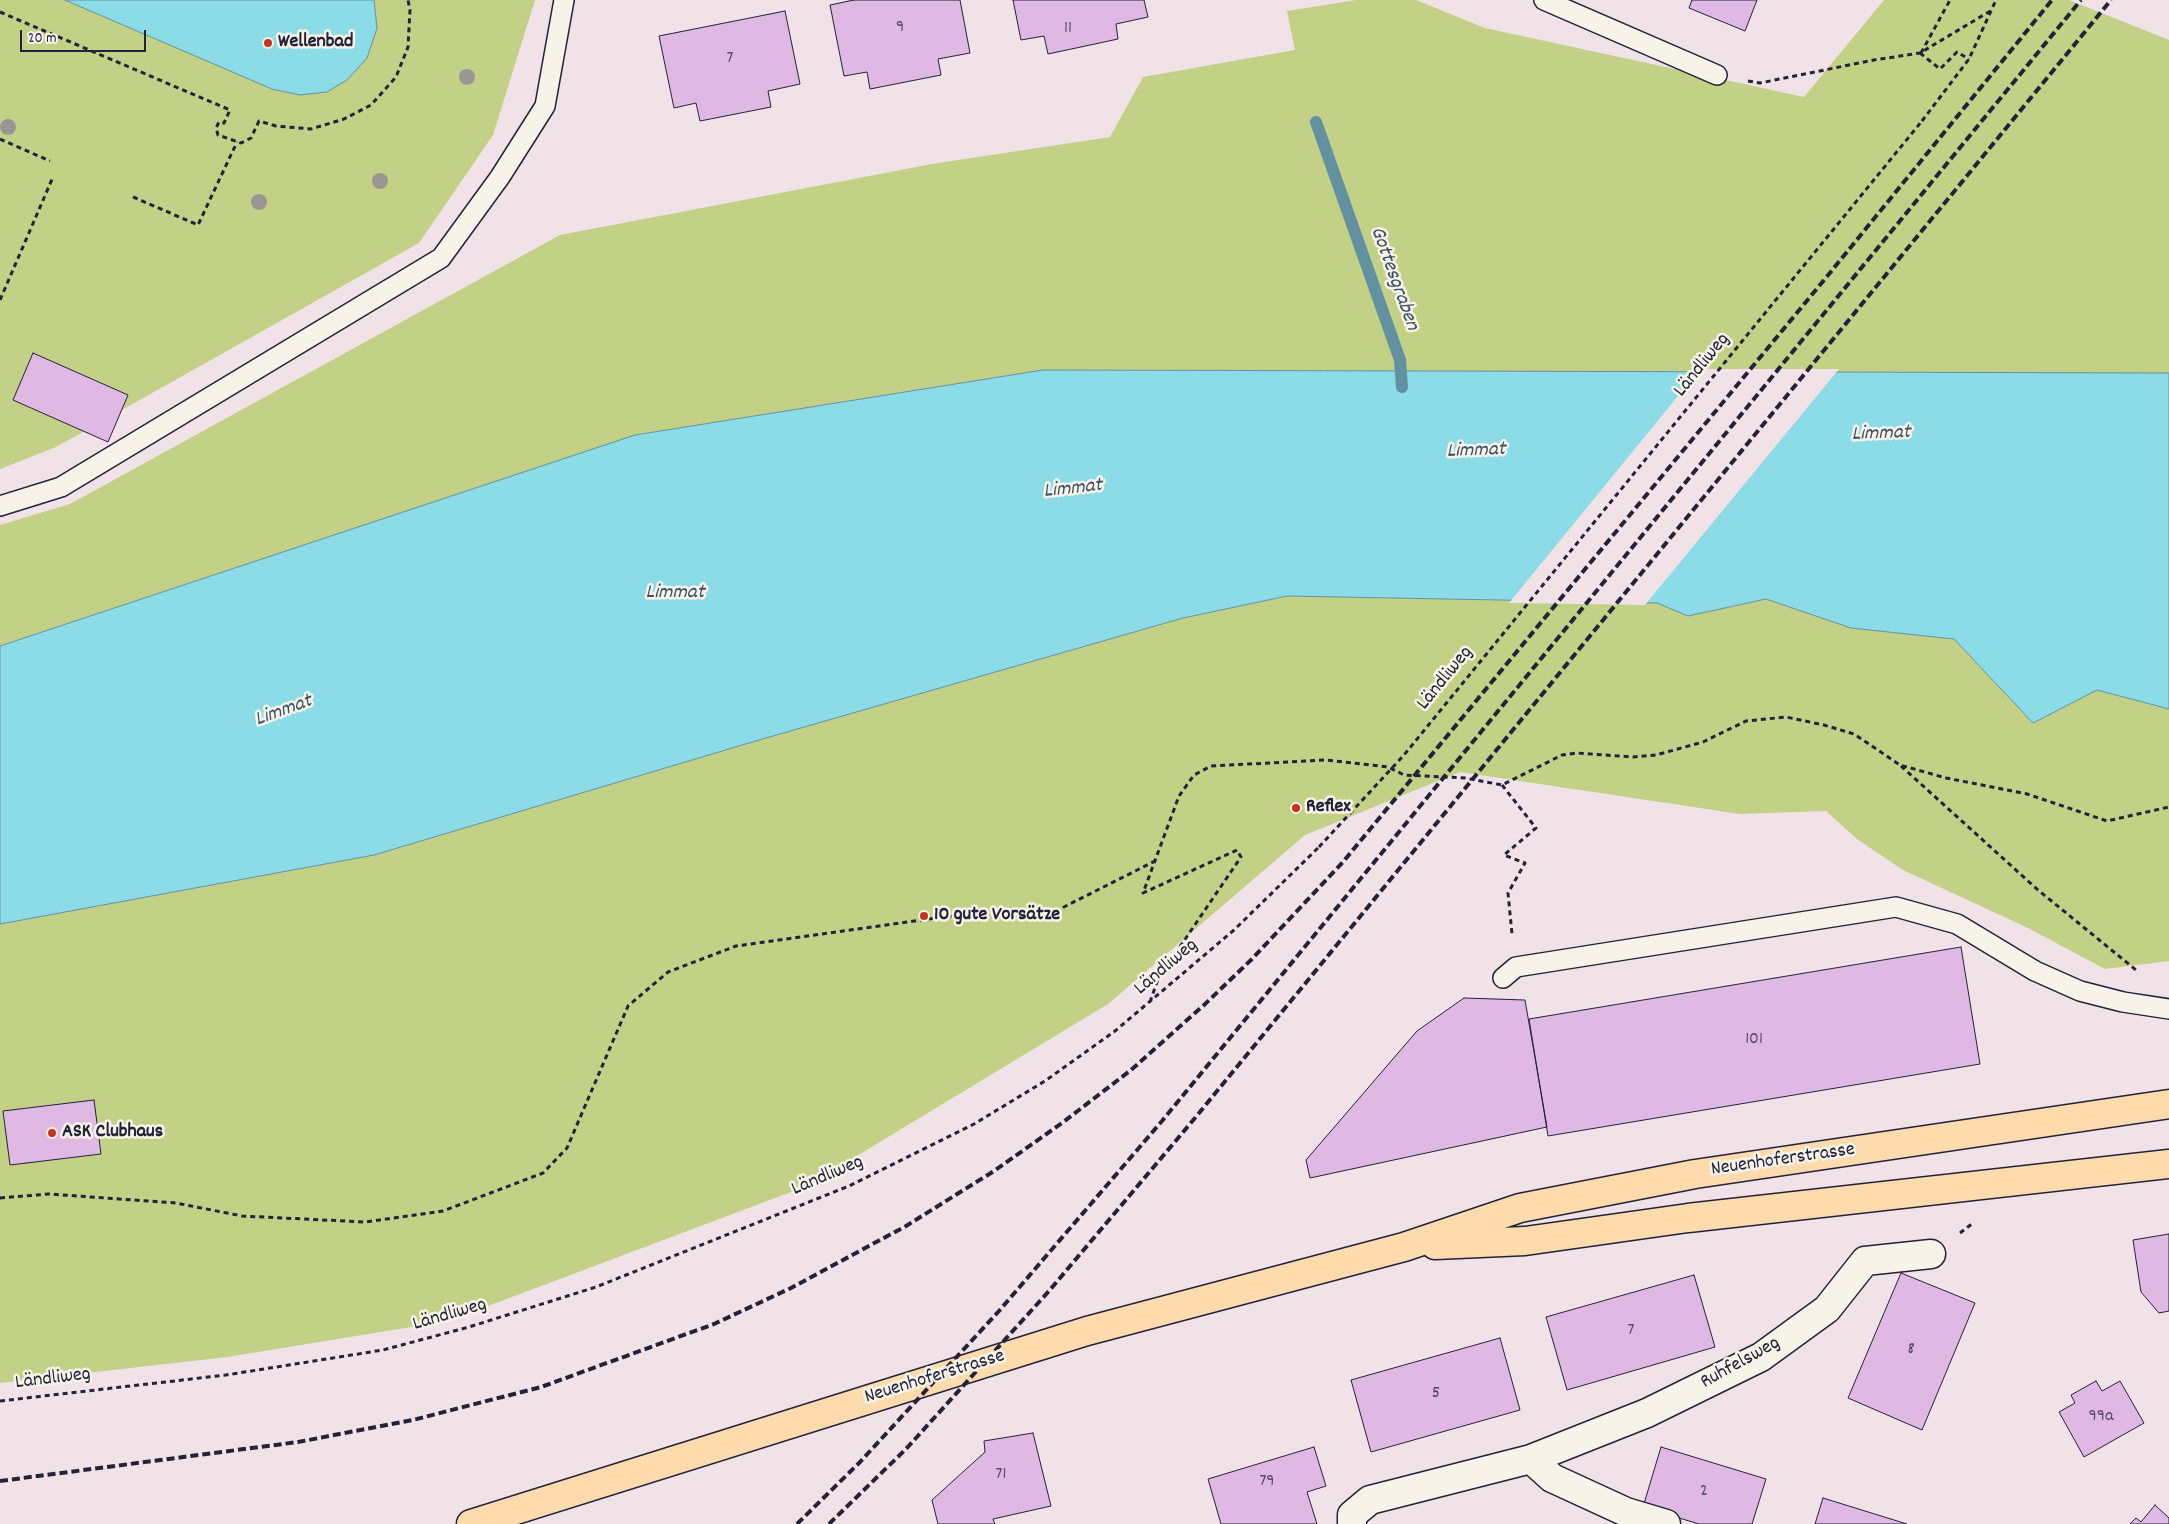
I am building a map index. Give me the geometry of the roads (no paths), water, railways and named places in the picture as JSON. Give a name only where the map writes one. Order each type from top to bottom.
[{"type":"main road","name":"Neuenhoferstrasse","points":[[471,1524],[1087,1330],[1404,1247],[1520,1208],[1695,1174],[2169,1104]]},
{"type":"main road","name":"Neuenhoferstrasse","points":[[1404,1247],[1525,1241],[1688,1218],[2169,1164]]},
{"type":"street","name":"Ruhfelsweg","points":[[1352,1524],[1352,1515],[1370,1500],[1531,1459],[1647,1413],[1761,1357],[1827,1309],[1865,1261],[1931,1254]]},
{"type":"street","points":[[1531,1459],[1552,1478],[1626,1512],[1666,1524]]},
{"type":"lane","points":[[0,506],[61,487],[442,258],[500,177],[545,106],[564,0]]},
{"type":"lane","points":[[1544,0],[1716,75]]},
{"type":"lane","points":[[1510,973],[1896,907],[1957,924],[2035,971],[2080,991],[2162,1008]]},
{"type":"water","name":"Wellenbad","points":[[65,0],[374,0],[377,28],[367,58],[347,80],[327,92],[300,95],[272,89]]},
{"type":"water","name":"Limmat","points":[[1043,370],[2169,373],[2169,709],[2097,690],[2033,723],[1954,639],[1851,628],[1766,599],[1688,616],[1657,603],[1287,596],[1183,618],[759,740],[374,855],[0,924],[0,646],[635,435]]},
{"type":"waterway","name":"Gottesgraben","points":[[1316,122],[1400,360],[1402,387]]},
{"type":"railway","points":[[0,1481],[298,1442],[413,1420],[541,1387],[714,1324],[791,1288],[906,1226],[994,1171],[1062,1123],[1131,1070],[1204,1005],[1252,959],[1343,862],[1829,274],[2052,0]]},
{"type":"railway","points":[[797,1524],[860,1462],[999,1311],[1162,1121],[2081,0]]},
{"type":"railway","points":[[829,1524],[906,1449],[1049,1291],[1195,1118],[2111,0]]},
{"type":"place","name":"Wellenbad","points":[[268,43]]},
{"type":"place","name":"Reflex","points":[[1296,808]]},
{"type":"place","name":"10 gute Vorsätze","points":[[924,916]]},
{"type":"place","name":"ASK Clubhaus","points":[[52,1133]]}]
